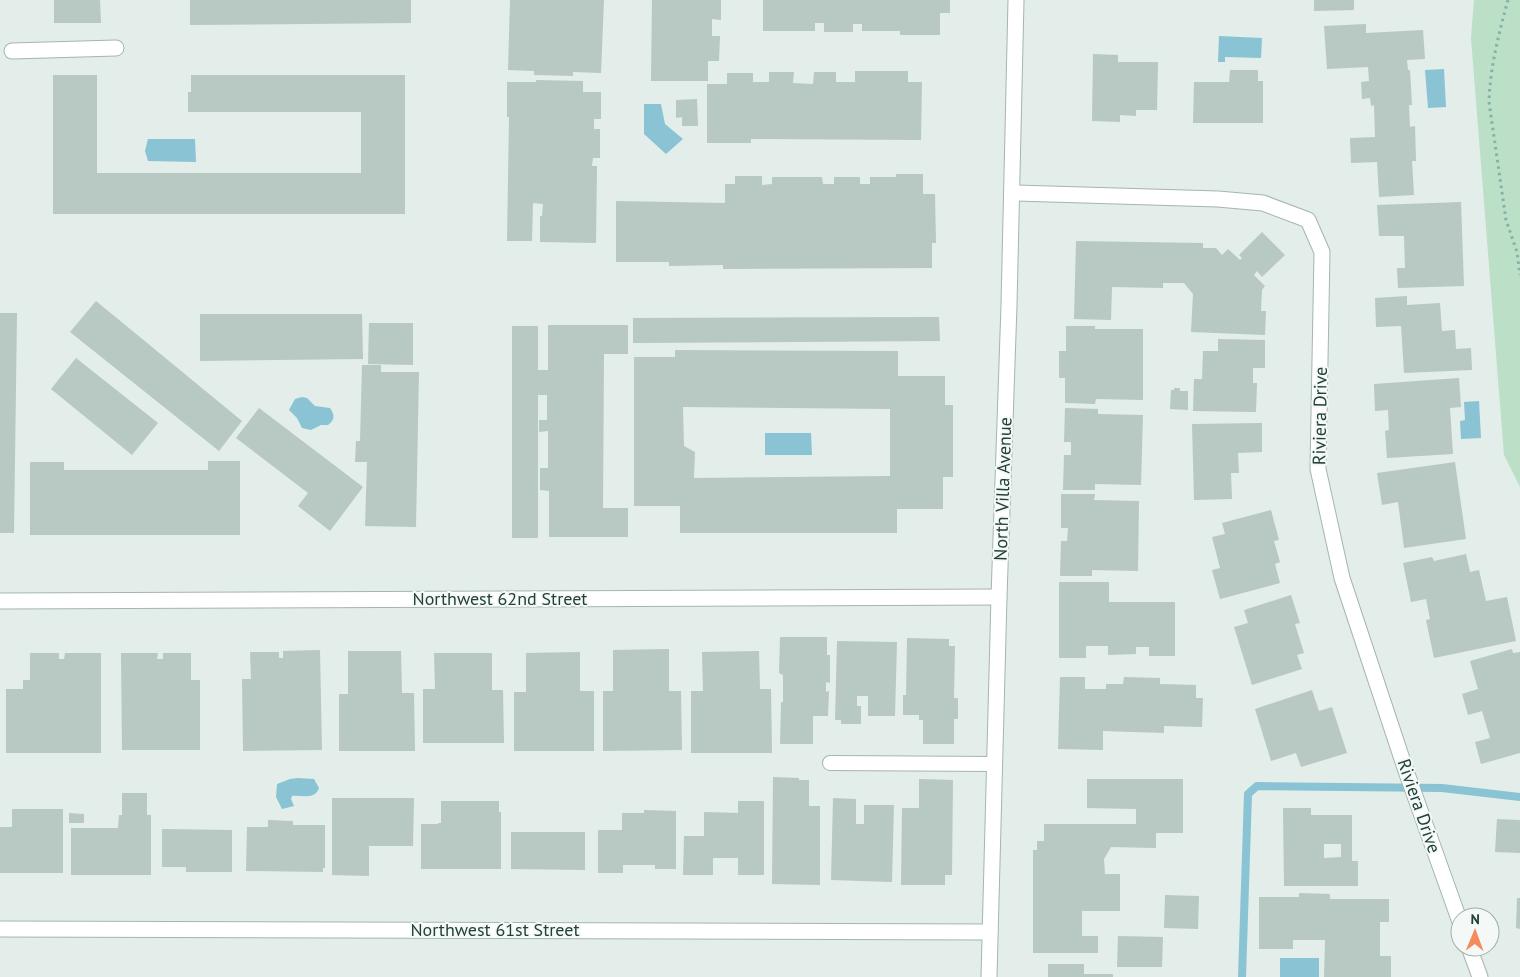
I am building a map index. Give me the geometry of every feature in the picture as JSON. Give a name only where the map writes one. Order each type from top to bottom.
[{"type":"street","name":"North Villa Avenue","points":[[989,977],[1016,0]]},
{"type":"street","points":[[12,51],[116,48]]},
{"type":"street","name":"Riviera Drive","points":[[1012,193],[1218,199],[1263,203],[1308,220],[1322,252],[1318,469],[1342,578],[1406,771],[1455,907]]},
{"type":"street","name":"Northwest 62nd Street","points":[[0,601],[999,597]]},
{"type":"street","name":"Northwest 61st Street","points":[[0,928],[990,932]]},
{"type":"street","points":[[1473,957],[1480,977]]},
{"type":"lane","points":[[830,763],[995,764]]},
{"type":"path","points":[[1508,0],[1499,31],[1490,83],[1489,102],[1505,212],[1517,252],[1520,275]]},
{"type":"green space","points":[[1474,0],[1520,0],[1520,487],[1504,455],[1471,38]]},
{"type":"water","points":[[1219,36],[1262,38],[1261,58],[1225,57],[1225,62],[1218,62]]},
{"type":"water","points":[[1444,69],[1446,107],[1428,108],[1425,70]]},
{"type":"water","points":[[644,104],[661,104],[665,124],[683,139],[666,154],[644,134]]},
{"type":"water","points":[[148,139],[195,139],[196,162],[148,161],[145,151]]},
{"type":"water","points":[[307,398],[315,406],[330,408],[333,413],[332,421],[328,425],[321,425],[311,430],[302,428],[297,418],[289,410],[295,399]]},
{"type":"water","points":[[1479,401],[1481,438],[1461,439],[1460,421],[1465,420],[1464,402]]},
{"type":"water","points":[[765,433],[811,433],[812,455],[765,455]]},
{"type":"water","points":[[298,778],[314,779],[319,788],[317,792],[311,796],[292,796],[291,799],[294,806],[282,809],[276,797],[277,784]]},
{"type":"water","points":[[1280,958],[1319,958],[1319,977],[1280,977]]},
{"type":"building","points":[[54,0],[100,0],[101,23],[54,23]]},
{"type":"building","points":[[190,0],[411,0],[411,23],[190,25]]},
{"type":"building","points":[[510,0],[604,0],[601,73],[573,72],[573,76],[534,75],[534,71],[508,70]]},
{"type":"building","points":[[652,0],[721,0],[721,20],[712,19],[712,36],[720,36],[719,61],[708,61],[708,81],[651,81]]},
{"type":"building","points":[[763,0],[950,0],[950,13],[940,13],[940,35],[900,35],[900,31],[862,31],[862,24],[853,24],[853,32],[824,32],[824,23],[815,23],[815,31],[763,31]]},
{"type":"building","points":[[1314,0],[1354,0],[1354,10],[1314,11]]},
{"type":"building","points":[[1366,24],[1366,33],[1423,30],[1425,59],[1407,60],[1408,70],[1410,70],[1412,105],[1409,105],[1410,127],[1415,126],[1416,161],[1412,161],[1414,195],[1379,197],[1377,162],[1351,163],[1350,138],[1375,137],[1374,105],[1371,106],[1370,98],[1362,99],[1361,82],[1369,81],[1368,67],[1327,69],[1324,26]]},
{"type":"building","points":[[1093,54],[1118,55],[1118,62],[1158,62],[1157,110],[1136,110],[1136,116],[1120,115],[1120,122],[1092,121]]},
{"type":"building","points":[[1230,70],[1258,70],[1258,81],[1263,81],[1263,123],[1193,123],[1194,82],[1229,82]]},
{"type":"building","points":[[855,71],[908,71],[908,82],[922,82],[921,140],[751,139],[751,143],[707,143],[707,84],[727,84],[727,73],[753,73],[753,82],[769,82],[769,72],[794,72],[793,83],[813,84],[814,72],[836,72],[836,82],[855,82]]},
{"type":"building","points":[[53,75],[97,75],[97,173],[361,173],[361,112],[188,112],[188,92],[191,92],[191,75],[405,75],[405,214],[53,214]]},
{"type":"building","points":[[536,80],[583,81],[583,92],[601,92],[601,119],[594,119],[594,129],[600,129],[600,158],[593,158],[592,166],[597,166],[596,243],[540,242],[540,216],[542,216],[543,204],[533,203],[532,241],[507,241],[509,117],[507,117],[507,82],[536,82]]},
{"type":"building","points":[[697,99],[698,126],[682,126],[682,117],[676,118],[676,100]]},
{"type":"building","points":[[896,174],[923,174],[923,194],[935,194],[936,243],[932,243],[932,268],[723,269],[723,265],[669,266],[669,262],[616,262],[616,201],[725,203],[725,184],[735,184],[735,176],[762,176],[762,185],[772,184],[772,177],[822,177],[823,184],[834,184],[834,177],[860,177],[860,184],[870,184],[870,177],[896,177]]},
{"type":"building","points":[[1461,202],[1464,286],[1398,288],[1397,268],[1405,268],[1404,236],[1379,236],[1377,205]]},
{"type":"building","points":[[1262,232],[1285,255],[1262,277],[1257,271],[1254,275],[1265,286],[1262,290],[1261,311],[1266,311],[1265,335],[1191,332],[1193,294],[1184,283],[1163,283],[1163,288],[1112,287],[1111,320],[1074,319],[1076,241],[1203,243],[1203,248],[1216,248],[1222,255],[1228,249],[1240,260],[1242,258],[1239,255]]},
{"type":"building","points":[[1407,296],[1407,305],[1440,303],[1442,331],[1455,330],[1456,349],[1471,348],[1472,370],[1404,373],[1401,326],[1376,327],[1375,298]]},
{"type":"building","points":[[96,301],[242,421],[219,451],[70,332]]},
{"type":"building","points":[[0,313],[17,313],[14,533],[0,533]]},
{"type":"building","points":[[200,314],[362,314],[363,359],[200,361]]},
{"type":"building","points":[[939,317],[940,341],[633,343],[633,318]]},
{"type":"building","points":[[369,323],[413,323],[413,365],[368,364]]},
{"type":"building","points":[[548,325],[628,325],[628,354],[604,354],[603,508],[628,508],[628,537],[549,537],[549,491],[540,490],[540,468],[548,468],[548,431],[539,432],[539,420],[547,420],[547,395],[538,395],[538,538],[512,538],[512,326],[538,326],[538,370],[548,370]]},
{"type":"building","points":[[1066,326],[1095,326],[1095,329],[1143,329],[1143,400],[1096,399],[1095,404],[1065,403],[1065,378],[1059,378],[1059,351],[1066,351]]},
{"type":"building","points":[[1218,339],[1265,340],[1265,368],[1253,368],[1253,383],[1257,383],[1256,412],[1193,411],[1194,379],[1202,379],[1203,351],[1218,351]]},
{"type":"building","points":[[675,350],[898,351],[898,376],[945,376],[945,405],[953,405],[953,477],[943,477],[943,509],[897,509],[897,533],[680,533],[680,506],[634,506],[634,357],[675,357]],"holes":[[[683,407],[890,409],[890,476],[694,478],[695,452],[684,446]]]},
{"type":"building","points":[[76,358],[158,423],[132,455],[51,389]]},
{"type":"building","points":[[362,365],[381,365],[381,372],[419,372],[416,527],[365,526],[367,462],[355,462],[356,441],[360,441]]},
{"type":"building","points":[[1459,378],[1461,407],[1450,408],[1453,454],[1387,458],[1385,431],[1389,430],[1388,410],[1375,411],[1374,384]]},
{"type":"building","points":[[1174,388],[1180,388],[1180,391],[1188,391],[1188,410],[1170,409],[1171,390],[1174,390]]},
{"type":"building","points":[[259,408],[363,487],[330,531],[298,506],[308,493],[236,438]]},
{"type":"building","points":[[1065,408],[1098,409],[1098,414],[1143,415],[1141,485],[1095,484],[1095,490],[1063,490],[1064,455],[1071,455],[1071,442],[1064,442]]},
{"type":"building","points":[[1262,423],[1262,452],[1238,453],[1239,473],[1231,473],[1232,499],[1194,500],[1192,424]]},
{"type":"building","points":[[208,461],[240,461],[240,535],[30,535],[30,462],[64,462],[64,470],[208,470]]},
{"type":"building","points":[[1455,462],[1466,539],[1404,548],[1398,502],[1382,505],[1377,473]]},
{"type":"building","points":[[1061,494],[1095,494],[1094,500],[1139,501],[1138,571],[1092,570],[1092,576],[1060,576],[1061,541],[1067,541],[1068,528],[1061,528]]},
{"type":"building","points":[[1271,510],[1279,540],[1274,541],[1280,562],[1275,564],[1280,583],[1220,599],[1212,570],[1220,568],[1212,537],[1225,534],[1222,523]]},
{"type":"building","points":[[1466,554],[1470,572],[1479,570],[1486,601],[1507,597],[1516,641],[1434,658],[1426,620],[1430,619],[1426,599],[1411,602],[1403,563],[1432,557],[1434,561]]},
{"type":"building","points":[[1059,582],[1109,582],[1109,602],[1175,602],[1175,656],[1149,656],[1149,647],[1136,647],[1136,654],[1108,655],[1108,646],[1086,646],[1086,658],[1059,658]]},
{"type":"building","points":[[1291,595],[1300,623],[1295,624],[1304,653],[1297,655],[1302,669],[1252,685],[1234,627],[1248,623],[1244,610]]},
{"type":"building","points":[[780,637],[827,637],[827,655],[830,655],[830,683],[826,682],[826,692],[829,691],[828,716],[813,716],[813,744],[780,744],[783,675],[779,673]]},
{"type":"building","points":[[907,638],[949,639],[949,646],[955,646],[954,698],[958,698],[958,719],[954,719],[954,744],[923,744],[923,720],[919,720],[919,715],[903,715],[903,695],[906,695]]},
{"type":"building","points":[[837,641],[897,642],[895,716],[868,716],[868,696],[857,696],[857,706],[861,706],[861,724],[841,724],[841,720],[835,720]]},
{"type":"building","points":[[669,649],[669,691],[681,691],[682,750],[603,751],[603,691],[613,691],[613,650]]},
{"type":"building","points":[[1512,649],[1513,653],[1520,652],[1520,753],[1481,764],[1475,742],[1490,738],[1482,711],[1468,715],[1462,694],[1478,689],[1470,661]]},
{"type":"building","points":[[320,650],[322,750],[243,751],[242,679],[251,679],[250,652],[279,652],[279,658],[283,658],[283,651]]},
{"type":"building","points":[[348,651],[401,651],[402,693],[414,693],[415,751],[339,751],[339,694],[348,694]]},
{"type":"building","points":[[759,651],[760,689],[771,689],[772,753],[691,753],[691,691],[703,691],[702,652]]},
{"type":"building","points":[[580,652],[580,691],[594,691],[594,751],[514,751],[514,692],[526,692],[526,653]]},
{"type":"building","points":[[30,653],[59,653],[59,659],[64,659],[65,653],[101,653],[101,753],[6,753],[6,689],[23,689],[23,680],[30,680]]},
{"type":"building","points":[[121,653],[158,653],[157,659],[163,659],[163,653],[191,653],[191,680],[200,680],[200,750],[122,750]]},
{"type":"building","points":[[434,653],[492,653],[492,690],[503,690],[504,743],[423,743],[423,689],[435,689]]},
{"type":"building","points":[[1060,677],[1085,677],[1085,689],[1106,689],[1106,684],[1123,684],[1124,677],[1160,678],[1160,684],[1196,685],[1196,698],[1203,698],[1202,727],[1164,726],[1164,733],[1103,731],[1103,750],[1058,749]]},
{"type":"building","points":[[1312,690],[1319,711],[1332,707],[1347,753],[1301,767],[1296,753],[1271,761],[1255,709]]},
{"type":"building","points":[[773,777],[809,780],[809,806],[820,806],[820,885],[772,884]]},
{"type":"building","points":[[919,779],[953,780],[952,875],[945,875],[945,885],[901,885],[902,808],[919,808]]},
{"type":"building","points":[[1087,779],[1183,779],[1183,833],[1156,833],[1156,848],[1111,847],[1104,859],[1105,874],[1120,874],[1120,911],[1082,911],[1082,936],[1098,936],[1098,953],[1033,953],[1033,850],[1037,850],[1037,841],[1044,841],[1044,824],[1136,824],[1136,809],[1087,808]]},
{"type":"building","points":[[122,793],[147,793],[147,815],[151,815],[151,875],[71,875],[71,828],[118,828],[119,815],[122,815]]},
{"type":"building","points":[[332,798],[414,798],[413,846],[369,846],[369,876],[332,875]]},
{"type":"building","points":[[833,798],[856,799],[856,824],[864,824],[864,805],[894,805],[892,882],[831,880]]},
{"type":"building","points":[[441,801],[499,801],[499,812],[501,812],[501,869],[421,869],[421,824],[441,823]]},
{"type":"building","points":[[738,801],[764,801],[764,875],[738,875],[738,858],[713,858],[713,875],[683,875],[684,836],[704,836],[704,812],[738,813]]},
{"type":"building","points":[[1283,808],[1311,808],[1311,815],[1352,815],[1352,861],[1358,861],[1358,886],[1284,886]],"holes":[[[1324,844],[1341,844],[1341,857],[1324,858]]]},
{"type":"building","points":[[12,809],[63,809],[63,873],[0,873],[0,827],[12,827]]},
{"type":"building","points":[[644,810],[676,811],[676,869],[655,869],[655,865],[623,865],[623,873],[598,873],[598,830],[622,830],[622,813],[644,813]]},
{"type":"building","points":[[69,813],[84,814],[84,823],[69,823]]},
{"type":"building","points":[[1497,819],[1520,820],[1520,853],[1495,852]]},
{"type":"building","points":[[268,820],[293,821],[293,825],[325,825],[325,868],[323,868],[323,872],[246,871],[247,827],[268,827]]},
{"type":"building","points":[[162,829],[232,830],[232,872],[186,872],[186,867],[162,867]]},
{"type":"building","points":[[511,832],[585,832],[585,870],[511,869]]},
{"type":"building","points":[[1299,893],[1330,894],[1330,899],[1389,899],[1389,922],[1380,922],[1380,956],[1391,956],[1391,977],[1324,977],[1325,940],[1293,940],[1293,949],[1259,949],[1259,897],[1299,897]]},
{"type":"building","points":[[1165,895],[1199,896],[1198,929],[1164,928]]},
{"type":"building","points":[[1517,898],[1520,898],[1520,929],[1516,928]]},
{"type":"building","points":[[1118,936],[1163,937],[1162,967],[1117,967]]},
{"type":"building","points":[[1048,964],[1084,964],[1084,974],[1113,974],[1113,977],[1048,977]]},
{"type":"waterway","points":[[1242,977],[1248,794],[1257,786],[1442,788],[1520,797]]}]
